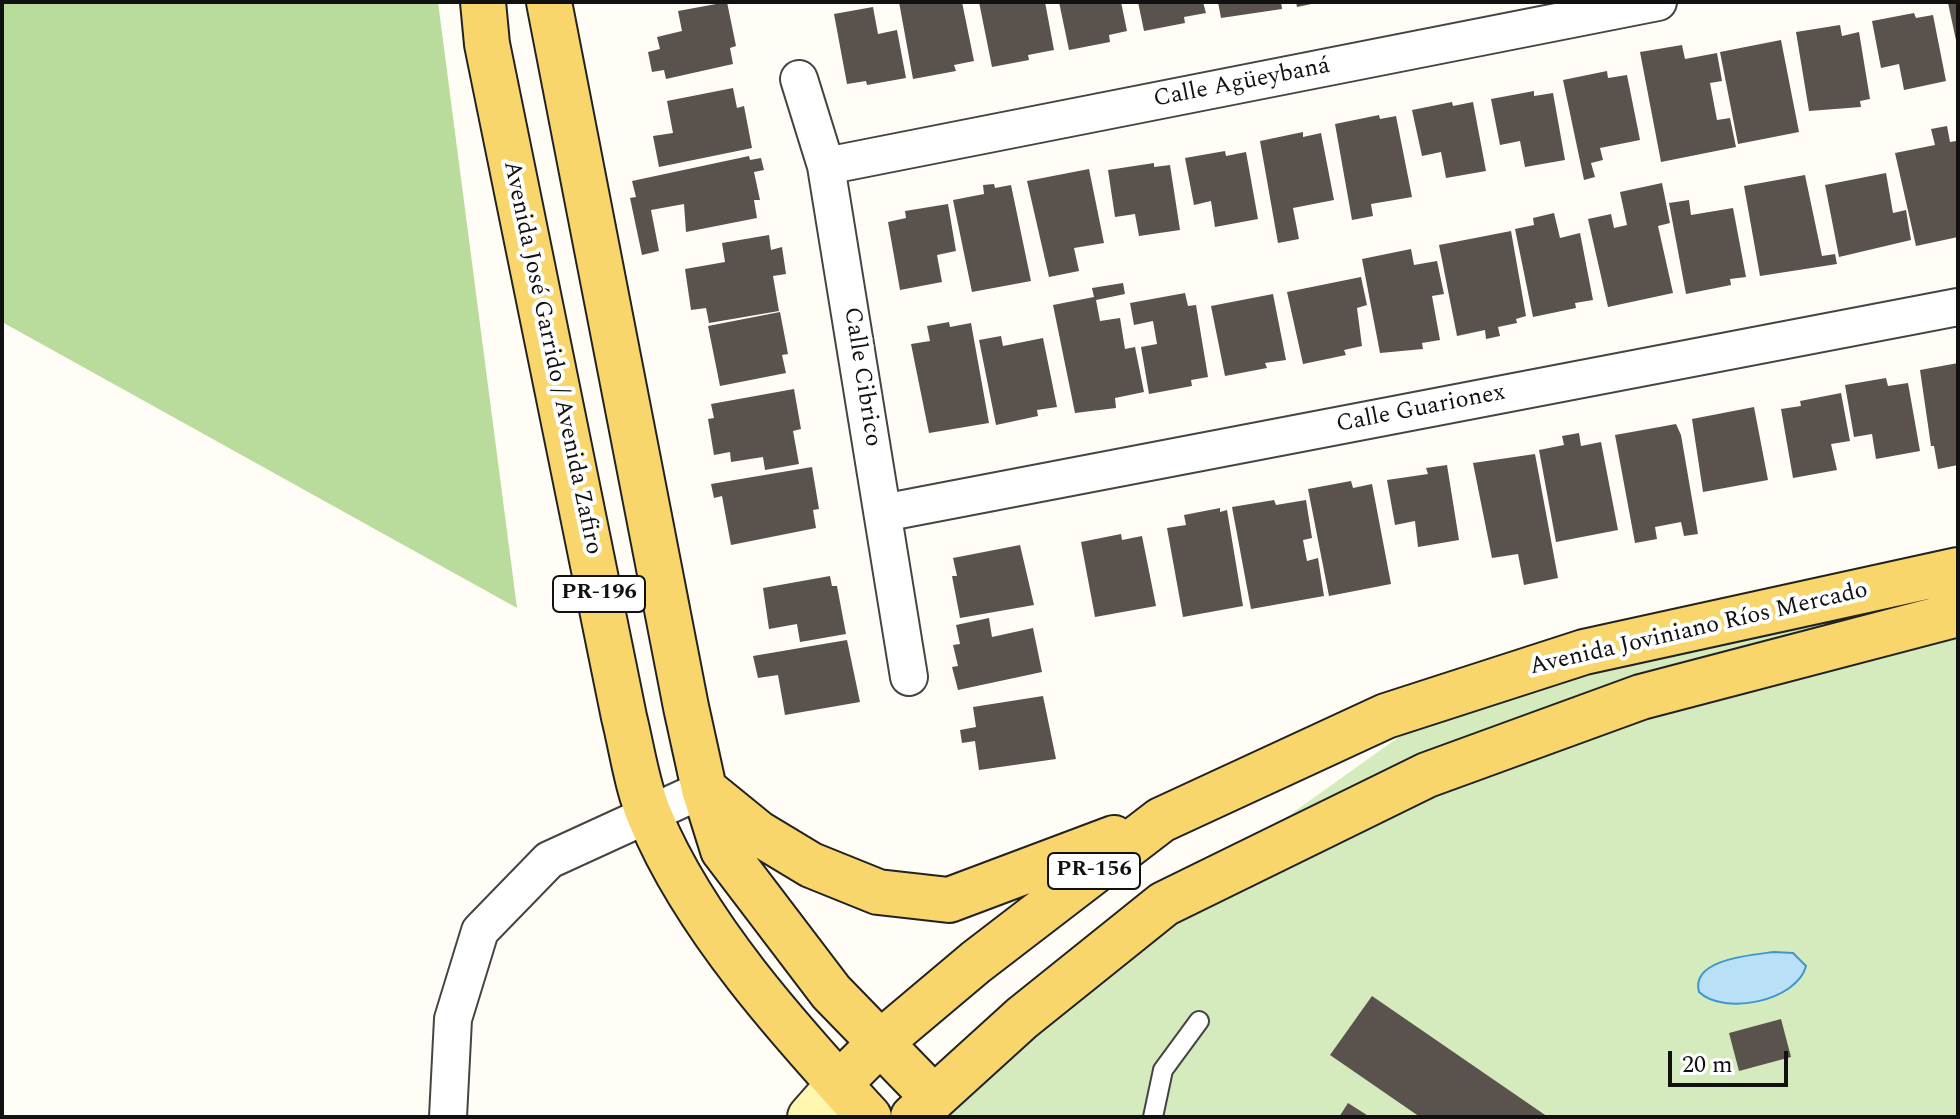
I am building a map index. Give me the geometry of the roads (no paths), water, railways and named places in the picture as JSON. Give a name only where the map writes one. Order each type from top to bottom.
[{"type":"main road","name":"Avenida José Garrido / Avenida Zafiro","points":[[483,2],[487,44],[624,717],[648,814],[678,878],[705,917],[791,1029],[869,1117]]},
{"type":"main road","name":"PR-196","points":[[549,2],[704,789],[723,850],[831,992],[881,1042],[930,1107]]},
{"type":"main road","name":"Avenida Joviniano Ríos Mercado","points":[[810,1117],[881,1042],[976,962],[1161,820],[1386,716],[1584,652],[1958,570]]},
{"type":"main road","name":"Avenida Joviniano Ríos Mercado","points":[[930,1107],[1022,1018],[1164,904],[1427,775],[1641,697],[1958,614]]},
{"type":"main road","points":[[704,789],[758,833],[811,865],[878,892],[949,900],[1161,820]]},
{"type":"street","name":"Calle Agüeybaná","points":[[826,166],[1658,2]]},
{"type":"street","name":"Calle Cibrico","points":[[799,79],[826,166],[909,677]]},
{"type":"street","name":"Calle Guarionex","points":[[883,513],[1958,307]]},
{"type":"street","points":[[448,1117],[453,1019],[480,931],[549,860],[704,789]]},
{"type":"lane","points":[[1153,1117],[1163,1070],[1199,1021]]},
{"type":"water","points":[[1793,953],[1806,966],[1800,978],[1775,996],[1741,1004],[1710,999],[1699,992],[1699,981],[1704,972],[1713,966],[1738,957]]}]
